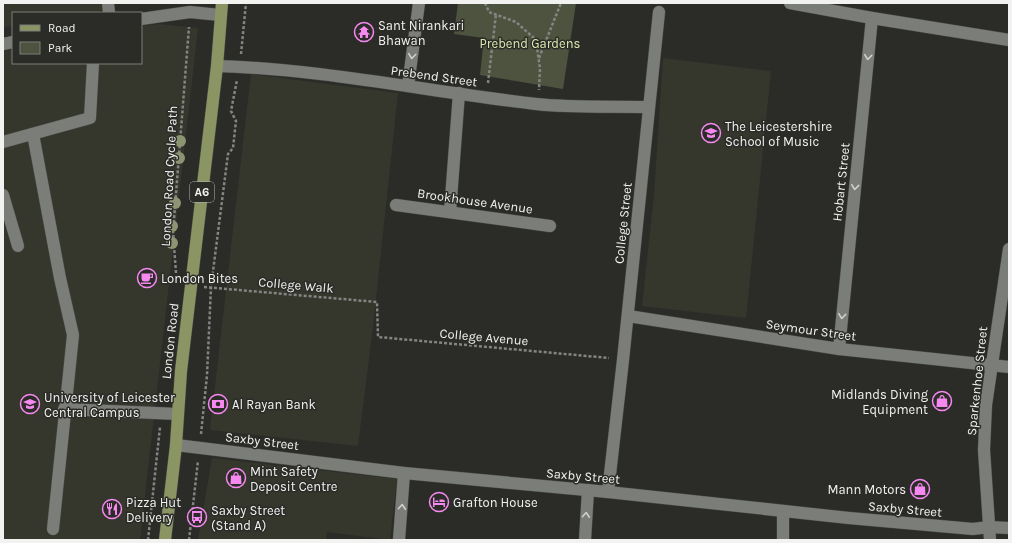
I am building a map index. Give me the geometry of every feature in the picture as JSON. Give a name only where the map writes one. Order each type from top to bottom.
[{"type":"main road","name":"London Road","points":[[165,540],[176,445],[190,285],[217,66],[221,9]]},
{"type":"street","points":[[408,86],[419,3]]},
{"type":"street","points":[[790,3],[1009,40]]},
{"type":"street","points":[[142,18],[221,9]]},
{"type":"street","name":"College Street","points":[[608,492],[628,316],[648,107],[659,12]]},
{"type":"street","name":"Hobart Street","points":[[839,349],[872,18]]},
{"type":"street","points":[[3,142],[90,118],[93,64]]},
{"type":"street","name":"Prebend Street","points":[[217,66],[239,67],[408,86],[537,104],[648,107]]},
{"type":"street","points":[[450,212],[459,93]]},
{"type":"street","points":[[33,134],[60,278],[73,335],[64,409],[53,529]]},
{"type":"street","points":[[3,195],[18,246]]},
{"type":"street","name":"Brookhouse Avenue","points":[[396,205],[550,226]]},
{"type":"street","name":"Sparkenhoe Street","points":[[990,540],[984,450],[986,405],[1009,249]]},
{"type":"street","name":"Seymour Street","points":[[628,316],[839,349],[1009,367]]},
{"type":"street","points":[[64,409],[162,412],[178,414]]},
{"type":"street","name":"Saxby Street","points":[[176,445],[404,473],[608,492],[783,511],[973,529],[989,527],[1009,528]]},
{"type":"street","points":[[399,540],[404,473]]},
{"type":"street","points":[[585,540],[588,490]]},
{"type":"street","points":[[783,511],[783,540]]},
{"type":"path","points":[[207,375],[211,287],[228,154],[233,148],[234,141],[236,121],[231,111],[239,67],[246,3]]},
{"type":"path","points":[[485,3],[489,12],[516,22],[536,40],[540,69],[537,104]]},
{"type":"path","points":[[539,59],[561,3]]},
{"type":"path","name":"London Road Cycle Path","points":[[176,275],[173,232],[190,12]]},
{"type":"path","points":[[487,97],[496,14]]},
{"type":"path","name":"College Walk","points":[[190,285],[377,302]]},
{"type":"path","name":"College Avenue","points":[[377,302],[378,337],[623,360]]},
{"type":"path","points":[[148,540],[162,412]]},
{"type":"shaded area","points":[[3,3],[103,3],[105,10],[92,12],[12,12],[12,26],[3,27]]},
{"type":"shaded area","points":[[158,24],[198,28],[140,540],[3,540],[3,50],[12,49],[12,64],[142,64],[142,26]]},
{"type":"shaded area","points":[[663,58],[771,71],[746,318],[642,306],[654,195]]},
{"type":"shaded area","points":[[251,74],[398,93],[373,327],[358,446],[210,430]]},
{"type":"shaded area","points":[[212,458],[397,479],[390,540],[327,532],[326,540],[198,540]]},
{"type":"green space","name":"Prebend Gardens","points":[[458,3],[576,3],[563,89],[480,75],[484,38],[454,34]]},
{"type":"place","name":"Sant Nirankari Bhawan","points":[[364,32]]},
{"type":"place","name":"The Leicestershire School of Music","points":[[711,133]]},
{"type":"place","name":"London Bites","points":[[147,278]]},
{"type":"place","name":"Midlands Diving Equipment","points":[[942,401]]},
{"type":"place","name":"University of Leicester Central Campus","points":[[30,404]]},
{"type":"place","name":"Al Rayan Bank","points":[[218,404]]},
{"type":"place","name":"Mint Safety Deposit Centre","points":[[236,478]]},
{"type":"place","name":"Mann Motors","points":[[920,489]]},
{"type":"place","name":"Grafton House","points":[[439,502]]},
{"type":"place","name":"Pizza Hut Delivery","points":[[112,509]]},
{"type":"place","name":"Saxby Street (Stand A)","points":[[197,517]]}]
